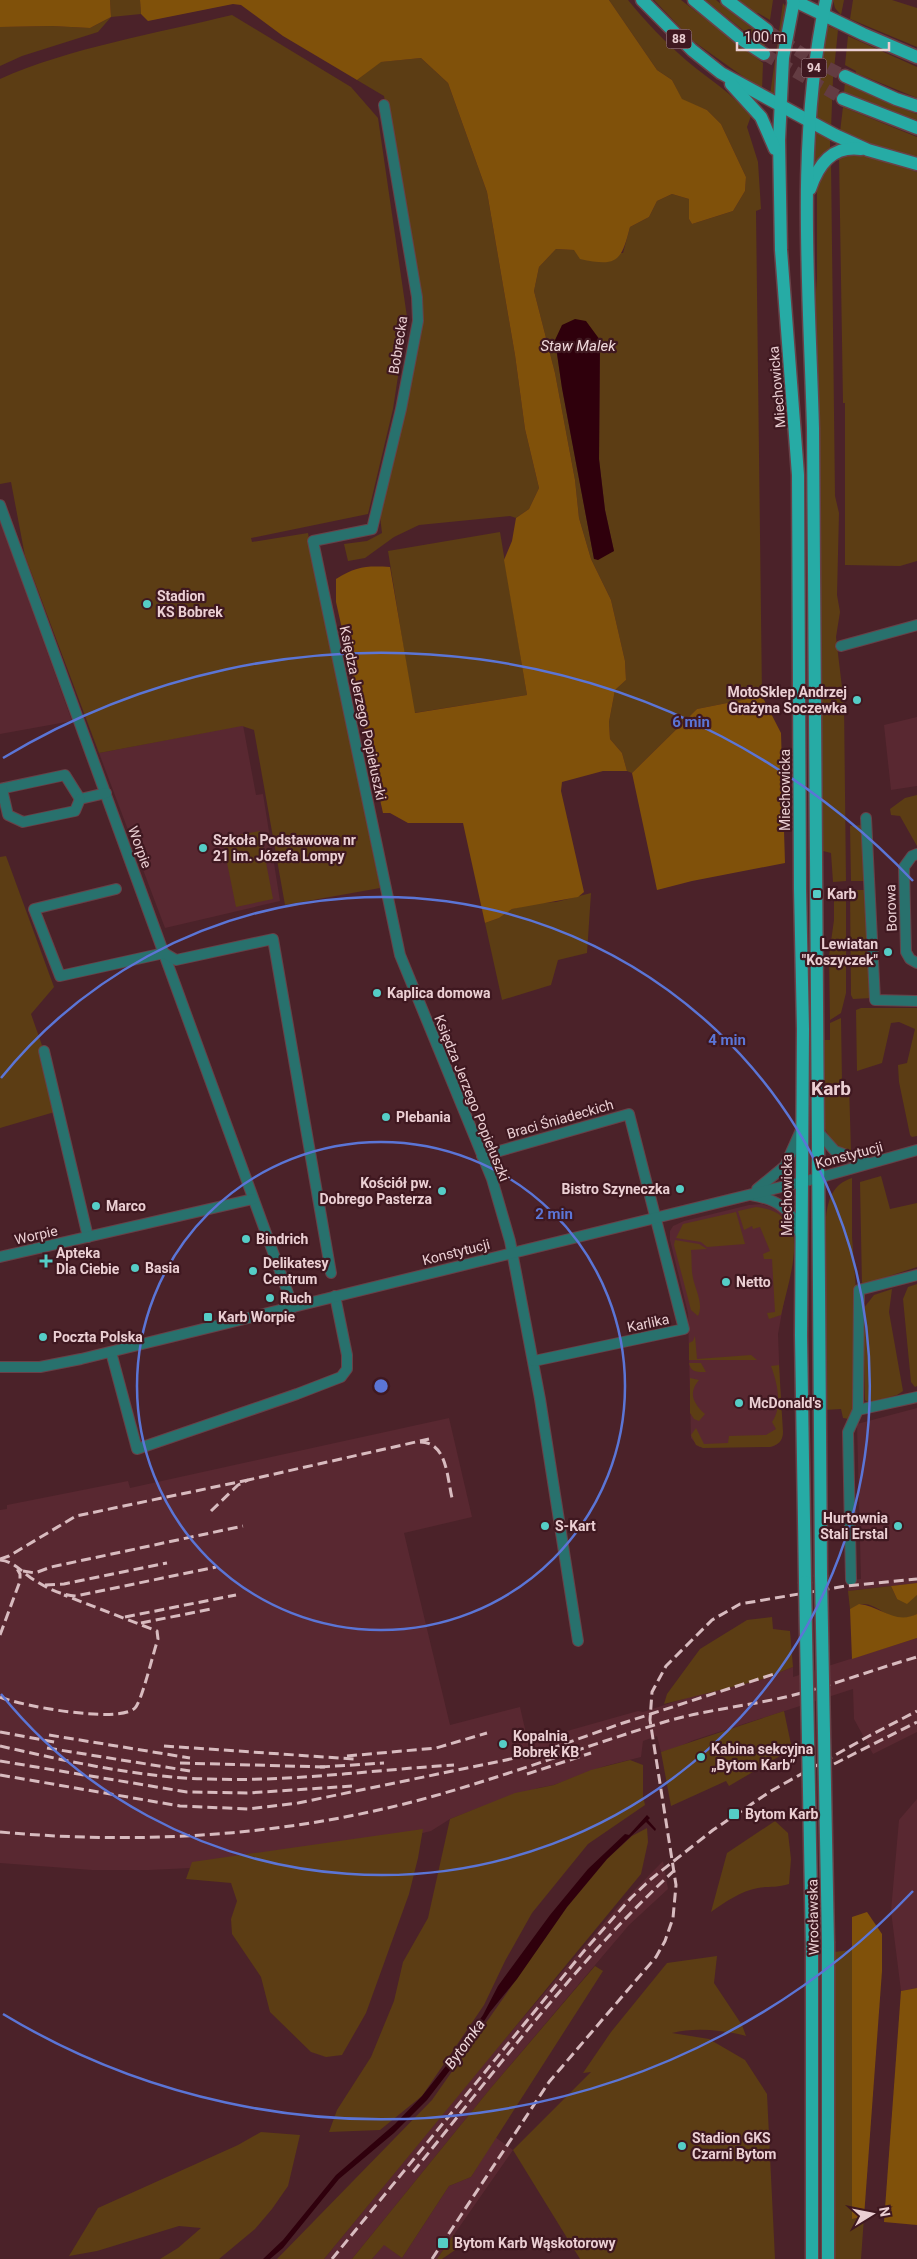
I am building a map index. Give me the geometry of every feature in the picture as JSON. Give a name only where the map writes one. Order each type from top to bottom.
[{"type":"main road","name":"88","points":[[642,0],[692,50],[721,73],[809,122]]},
{"type":"main road","points":[[694,0],[741,39],[764,54]]},
{"type":"main road","points":[[727,0],[767,30]]},
{"type":"main road","points":[[793,0],[863,34],[917,57]]},
{"type":"main road","name":"Miechowicka","points":[[793,0],[783,58],[780,106],[780,187],[784,291],[798,475],[800,889],[803,978],[802,1244],[805,1582]]},
{"type":"main road","name":"94","points":[[818,1178],[813,428],[808,321],[806,202],[809,122],[814,68],[822,14],[826,0]]},
{"type":"main road","points":[[721,73],[751,104],[768,130],[776,150],[780,187]]},
{"type":"main road","points":[[845,76],[896,99],[917,106]]},
{"type":"main road","points":[[843,98],[917,128]]},
{"type":"main road","points":[[809,122],[868,150],[917,164]]},
{"type":"main road","points":[[806,202],[818,170],[830,156],[847,148],[868,150]]},
{"type":"main road","name":"Wrocławska","points":[[818,1178],[819,1429],[828,1943],[828,2259]]},
{"type":"main road","name":"Wrocławska","points":[[805,1582],[812,1949],[812,2259]]},
{"type":"street","name":"Bobrecka","points":[[314,541],[372,529],[401,409],[418,321],[416,297],[384,105]]},
{"type":"street","name":"Worpie","points":[[0,505],[293,1308]]},
{"type":"street","name":"Księdza Jerzego Popiełuszki","points":[[314,541],[400,955],[492,1179],[512,1252],[534,1361],[578,1641]]},
{"type":"street","points":[[841,646],[917,625]]},
{"type":"street","points":[[65,775],[80,799],[75,811],[23,822],[8,815],[1,789],[65,775]]},
{"type":"street","points":[[80,799],[106,793]]},
{"type":"street","points":[[866,818],[875,1000],[917,1001]]},
{"type":"street","name":"Borowa","points":[[917,854],[912,856],[904,867],[906,952],[910,959],[917,963]]},
{"type":"street","points":[[116,889],[34,909],[60,976],[164,953],[176,960],[273,939],[331,1273]]},
{"type":"street","points":[[44,1051],[88,1236]]},
{"type":"street","name":"Braci Śniadeckich","points":[[482,1156],[629,1114],[656,1217]]},
{"type":"street","points":[[748,1194],[765,1185],[785,1166],[802,1128]]},
{"type":"street","points":[[818,1132],[835,1151],[868,1163]]},
{"type":"street","name":"Konstytucji","points":[[0,1367],[40,1367],[111,1352],[818,1178],[917,1150]]},
{"type":"street","points":[[748,1194],[765,1197],[785,1208],[795,1219],[802,1244]]},
{"type":"street","name":"Worpie","points":[[0,1257],[253,1199]]},
{"type":"street","name":"Karlika","points":[[534,1361],[684,1330],[656,1217]]},
{"type":"street","points":[[851,1580],[848,1432],[858,1410],[860,1290],[917,1275]]},
{"type":"street","points":[[111,1352],[137,1449],[341,1377],[346,1369],[347,1355],[335,1296]]},
{"type":"street","points":[[858,1410],[917,1396]]},
{"type":"shaded area","points":[[0,0],[110,0],[111,17],[90,28],[52,26],[0,27]]},
{"type":"shaded area","points":[[110,0],[140,0],[141,14],[111,17]]},
{"type":"shaded area","points":[[140,0],[609,0],[657,70],[672,80],[682,99],[707,110],[721,124],[746,177],[745,191],[733,211],[692,224],[689,219],[689,199],[672,194],[657,201],[649,217],[630,227],[620,255],[610,262],[580,259],[574,250],[556,249],[539,267],[534,291],[555,373],[575,480],[579,518],[591,559],[611,600],[625,661],[626,680],[615,690],[609,722],[610,739],[622,753],[627,771],[603,771],[562,782],[561,791],[584,892],[578,897],[512,909],[499,918],[485,923],[463,823],[408,823],[390,813],[383,813],[336,602],[336,579],[362,568],[390,567],[415,713],[527,695],[504,560],[512,541],[516,518],[529,509],[539,488],[525,429],[515,355],[487,192],[448,83],[421,58],[381,62],[357,80],[283,36],[241,5],[233,4],[148,21],[141,14]]},
{"type":"shaded area","points":[[609,0],[628,0],[671,47],[728,94],[751,116],[747,127],[758,162],[761,209],[756,211],[762,696],[697,709],[632,773],[627,771],[622,753],[610,739],[609,722],[615,690],[626,680],[625,661],[611,600],[591,559],[579,518],[575,480],[555,373],[534,291],[539,267],[556,249],[623,253],[630,227],[649,217],[657,201],[672,194],[689,199],[689,219],[692,224],[733,211],[745,191],[746,177],[721,124],[707,110],[682,100],[672,80],[657,70]],"holes":[[[555,340],[600,340],[599,459],[605,510],[614,551],[594,559],[562,388]]]},
{"type":"shaded area","points":[[654,0],[681,0],[763,63],[762,90],[693,41]]},
{"type":"shaded area","points":[[705,0],[716,0],[766,39],[764,47]]},
{"type":"shaded area","points":[[738,0],[773,0],[770,20],[758,13],[755,14]]},
{"type":"shaded area","points":[[833,0],[844,0],[841,15],[835,8]]},
{"type":"shaded area","points":[[853,0],[892,0],[917,8],[917,47],[850,19]]},
{"type":"shaded area","points":[[783,3],[786,7],[774,95],[770,95]]},
{"type":"shaded area","points":[[232,15],[351,87],[378,118],[407,317],[393,409],[368,514],[251,538],[252,542],[308,533],[380,888],[285,905],[254,730],[242,726],[99,753],[25,556],[11,482],[0,484],[0,79],[55,58],[84,50]]},
{"type":"shaded area","points":[[111,17],[98,32],[22,56],[0,66],[0,27],[52,26],[90,28]]},
{"type":"shaded area","points":[[828,26],[838,30],[833,79],[831,129],[817,122],[815,116],[818,79]]},
{"type":"shaded area","points":[[848,36],[917,67],[917,98],[856,73],[856,71],[845,65]]},
{"type":"shaded area","points":[[421,58],[448,83],[487,192],[515,355],[525,429],[539,488],[529,509],[516,518],[510,516],[419,525],[394,537],[365,558],[348,561],[344,544],[367,541],[382,533],[380,516],[404,413],[421,313],[384,96],[357,80],[380,62]]},
{"type":"shaded area","points":[[845,82],[895,106],[917,114],[917,121],[844,92]]},
{"type":"shaded area","points":[[843,107],[917,137],[917,159],[892,152],[840,132]]},
{"type":"shaded area","points":[[816,131],[830,137],[830,151],[813,168]]},
{"type":"shaded area","points":[[853,151],[917,172],[917,561],[900,566],[845,565],[845,403],[843,403],[839,155]]},
{"type":"shaded area","points":[[831,161],[835,496],[839,513],[837,595],[840,612],[836,637],[844,704],[846,881],[833,882],[831,853],[823,851],[821,841],[814,316],[817,278],[817,188],[819,180]]},
{"type":"shaded area","points":[[0,521],[72,721],[0,734]]},
{"type":"shaded area","points":[[500,532],[527,695],[414,713],[388,551]]},
{"type":"shaded area","points":[[762,696],[781,733],[785,863],[692,881],[657,890],[632,773],[697,709]]},
{"type":"shaded area","points":[[917,717],[917,786],[891,790],[884,725]]},
{"type":"shaded area","name":"Szkoła Podstawowa nr 21 im. Józefa Lompy","points":[[243,725],[256,795],[263,794],[280,901],[165,928],[99,753]]},
{"type":"shaded area","points":[[917,795],[917,846],[900,816],[891,815],[890,809],[905,798]]},
{"type":"shaded area","points":[[862,825],[863,865],[866,881],[851,881],[850,826]]},
{"type":"shaded area","points":[[260,831],[273,899],[236,907],[222,838]]},
{"type":"shaded area","points":[[6,856],[54,987],[31,1014],[44,1051],[58,1111],[0,1128],[0,857]]},
{"type":"shaded area","points":[[846,889],[846,993],[841,1013],[830,1020],[829,956],[834,920],[834,892]]},
{"type":"shaded area","points":[[850,890],[866,890],[872,998],[853,999],[851,995]]},
{"type":"shaded area","points":[[591,893],[587,953],[558,960],[551,985],[502,1000],[485,923],[499,918],[512,909],[537,903],[556,902]]},
{"type":"shaded area","points":[[861,1008],[917,1008],[917,1136],[912,1137],[910,1135],[899,1082],[898,1065],[907,1063],[915,1029],[899,1022],[891,1023],[882,1063],[857,1071],[856,1010]]},
{"type":"shaded area","points":[[841,1018],[842,1082],[849,1084],[851,1152],[834,1142],[824,1127],[823,1040],[830,1040],[830,1023]]},
{"type":"shaded area","points":[[881,1176],[890,1209],[917,1203],[917,1267],[862,1285],[860,1182]]},
{"type":"shaded area","points":[[852,1178],[852,1237],[856,1289],[855,1407],[849,1419],[843,1418],[841,1409],[824,1410],[826,1217],[830,1198],[836,1188]]},
{"type":"shaded area","points":[[762,1204],[779,1210],[788,1219],[793,1234],[792,1258],[778,1334],[782,1438],[776,1445],[770,1447],[699,1447],[691,1438],[688,1313],[670,1240],[670,1231],[673,1226],[684,1221],[749,1205]]},
{"type":"shaded area","points":[[756,1207],[774,1211],[787,1223],[790,1222],[793,1233],[794,1256],[781,1315],[769,1319],[767,1313],[775,1312],[772,1259],[764,1259],[763,1254],[770,1251],[760,1227],[753,1229],[752,1226],[744,1230],[738,1211]]},
{"type":"shaded area","points":[[736,1212],[745,1244],[707,1247],[701,1242],[676,1238],[683,1224]]},
{"type":"shaded area","points":[[675,1240],[699,1244],[707,1249],[691,1250],[692,1275],[700,1302],[698,1316],[691,1310],[674,1245]]},
{"type":"shaded area","points":[[917,1284],[917,1386],[915,1387],[911,1382],[903,1299],[908,1287]]},
{"type":"shaded area","points":[[892,1289],[889,1312],[903,1391],[897,1395],[869,1403],[865,1400],[863,1309],[874,1295]]},
{"type":"shaded area","points":[[695,1336],[697,1359],[751,1355],[757,1360],[689,1360],[689,1343],[693,1341]]},
{"type":"shaded area","points":[[689,1363],[701,1363],[706,1372],[698,1372],[691,1369]]},
{"type":"shaded area","points":[[779,1365],[783,1432],[779,1442],[770,1447],[703,1448],[696,1445],[691,1435],[696,1428],[704,1444],[728,1443],[729,1436],[766,1435],[776,1429],[772,1422],[777,1409],[778,1394],[771,1366]]},
{"type":"shaded area","points":[[690,1378],[699,1380],[694,1389],[693,1398],[697,1406],[705,1414],[699,1421],[694,1419],[690,1413]]},
{"type":"shaded area","points":[[917,1408],[917,1583],[848,1591],[848,1580],[861,1579],[857,1424]]},
{"type":"shaded area","points":[[449,1418],[472,1517],[404,1533],[450,1725],[520,1707],[528,1742],[638,1711],[643,1712],[692,1696],[760,1680],[793,1667],[793,1677],[917,1638],[917,1732],[873,1754],[854,1719],[853,1689],[694,1740],[674,1749],[661,1752],[657,1736],[643,1741],[641,1757],[605,1766],[554,1785],[538,1788],[476,1809],[450,1819],[431,1831],[363,1847],[253,1865],[149,1870],[92,1870],[0,1863],[0,1510],[7,1509],[7,1505],[128,1481],[130,1488]]},
{"type":"shaded area","points":[[917,1583],[917,1595],[907,1604],[897,1599],[891,1586]]},
{"type":"shaded area","points":[[891,1586],[897,1599],[917,1595],[917,1614],[908,1618],[900,1618],[868,1604],[861,1604],[850,1609],[848,1591]]},
{"type":"shaded area","points":[[859,1604],[867,1605],[895,1616],[909,1617],[917,1614],[917,1638],[852,1659],[850,1609]]},
{"type":"shaded area","points":[[772,1617],[773,1629],[790,1631],[793,1667],[760,1680],[664,1704],[667,1694],[700,1649],[747,1620]]},
{"type":"shaded area","points":[[784,1711],[792,1749],[729,1786],[726,1781],[671,1806],[661,1752]]},
{"type":"shaded area","points":[[630,1760],[643,1765],[643,1796],[645,1805],[588,1844],[532,1913],[505,1961],[484,2005],[422,2096],[380,2130],[329,2132],[337,2110],[371,2057],[394,2001],[403,1962],[428,1918],[450,1819],[515,1793],[554,1785],[591,1770]]},
{"type":"shaded area","points":[[917,1799],[917,1988],[901,1991],[891,1911],[899,1820]]},
{"type":"shaded area","points":[[775,1821],[788,1833],[791,1859],[789,1884],[758,1888],[739,1894],[711,1912],[727,1853]]},
{"type":"shaded area","points":[[647,1828],[648,1842],[641,1874],[324,2259],[277,2259],[432,2100],[567,1907],[607,1859],[632,1836]]},
{"type":"shaded area","points":[[423,1829],[409,1894],[366,2013],[342,2055],[326,2057],[311,2052],[270,2012],[261,1977],[232,1934],[231,1919],[237,1901],[231,1883],[186,1879],[192,1862]]},
{"type":"shaded area","points":[[663,1861],[668,1889],[629,1925],[490,2089],[352,2259],[324,2259],[487,2060],[615,1910]]},
{"type":"shaded area","points":[[867,1912],[882,1934],[882,1971],[864,2217],[852,2219],[852,1917]]},
{"type":"shaded area","points":[[852,1950],[852,2219],[864,2217],[861,2259],[834,2259],[834,1952]]},
{"type":"shaded area","points":[[717,1956],[714,1983],[742,2025],[746,2036],[709,2030],[690,2030],[672,2033],[709,2039],[745,2060],[767,2094],[775,2259],[580,2259],[513,2150],[591,2072],[583,2073],[611,2032],[667,1963]]},
{"type":"shaded area","points":[[595,1966],[603,1971],[471,2177],[449,2186],[402,2258],[384,2245],[372,2259],[352,2259],[490,2089]]},
{"type":"shaded area","points":[[917,1988],[917,2225],[884,2222],[901,1991]]},
{"type":"shaded area","points":[[261,2132],[300,2135],[288,2186],[255,2229],[219,2259],[160,2259],[178,2248],[201,2228],[179,2226],[97,2251],[69,2256],[98,2208],[238,2145]]},
{"type":"shaded area","name":"Bytom Karb Wąskotorowy","points":[[495,2137],[513,2150],[437,2259],[372,2259],[384,2244],[402,2258],[449,2186],[471,2177]]},
{"type":"shaded area","points":[[454,2234],[461,2246],[442,2259],[437,2259]]},
{"type":"water","name":"Staw Malek","points":[[575,319],[586,321],[600,340],[599,459],[605,510],[614,551],[598,560],[594,559],[562,388],[555,340],[562,325]]},
{"type":"water","name":"Bytomka","points":[[647,1815],[650,1818],[648,1820],[656,1829],[655,1831],[646,1822],[607,1859],[567,1907],[517,1979],[490,2012],[464,2052],[427,2100],[394,2133],[339,2179],[283,2248],[270,2259],[263,2259],[283,2240],[336,2175],[395,2124],[422,2096],[483,2015],[498,1986],[550,1915],[588,1869],[625,1834],[629,1835]]},
{"type":"tunnel","points":[[767,30],[809,58],[845,76]]},
{"type":"tunnel","points":[[764,54],[843,99]]},
{"type":"railway","points":[[211,1511],[238,1485],[248,1480],[429,1439]]},
{"type":"railway","points":[[420,1442],[429,1444],[441,1454],[447,1471],[452,1498]]},
{"type":"railway","points":[[0,1559],[9,1556],[76,1516],[248,1480]]},
{"type":"railway","points":[[23,1571],[35,1573],[51,1567],[243,1526]]},
{"type":"railway","points":[[0,1560],[13,1564],[31,1578],[52,1590],[76,1596],[216,1567]]},
{"type":"railway","points":[[45,1585],[64,1584],[167,1563]]},
{"type":"railway","points":[[0,1635],[20,1581],[20,1574],[16,1567]]},
{"type":"railway","points":[[432,2259],[549,2082],[656,1957],[665,1941],[673,1918],[676,1885],[650,1720],[652,1692],[666,1666],[712,1620],[740,1604],[846,1586],[917,1579]]},
{"type":"railway","points":[[0,1697],[48,1709],[91,1714],[125,1712],[135,1708],[138,1704],[158,1639],[157,1631],[64,1595]]},
{"type":"railway","points":[[125,1617],[236,1595]]},
{"type":"railway","points":[[141,1623],[211,1609]]},
{"type":"railway","points":[[0,1832],[108,1838],[215,1834],[269,1829],[375,1811],[486,1780],[661,1723],[790,1696],[917,1657]]},
{"type":"railway","points":[[550,1749],[774,1674]]},
{"type":"railway","points":[[332,2259],[584,1951],[631,1898],[651,1879],[713,1830],[771,1791],[917,1711]]},
{"type":"railway","points":[[834,1764],[917,1722]]},
{"type":"railway","points":[[0,1732],[59,1743]]},
{"type":"railway","points":[[347,1756],[436,1748],[487,1733]]},
{"type":"railway","points":[[49,1735],[190,1758]]},
{"type":"railway","points":[[0,1746],[77,1763],[157,1776],[183,1778],[270,1779],[454,1765]]},
{"type":"railway","points":[[164,1746],[354,1759]]},
{"type":"railway","points":[[47,1748],[190,1771]]},
{"type":"railway","points":[[0,1775],[180,1806],[248,1809],[298,1803],[559,1749]]},
{"type":"railway","points":[[527,1774],[591,1753]]},
{"type":"railway","points":[[0,1761],[187,1792],[247,1793],[352,1786]]},
{"type":"railway","points":[[180,1763],[325,1767]]},
{"type":"railway","points":[[320,1767],[384,1763]]},
{"type":"railway","points":[[413,2172],[573,1976],[607,1938],[678,1867]]},
{"type":"place","name":"Stadion KS Bobrek","points":[[147,604]]},
{"type":"place","name":"MotoSklep Andrzej Grażyna Soczewka","points":[[857,700]]},
{"type":"place","name":"Szkoła Podstawowa nr 21 im. Józefa Lompy","points":[[203,848]]},
{"type":"place","name":"Karb","points":[[817,894]]},
{"type":"place","name":"Lewiatan \"Koszyczek\"","points":[[888,952]]},
{"type":"place","name":"Kaplica domowa","points":[[377,993]]},
{"type":"place","name":"Plebania","points":[[386,1117]]},
{"type":"place","name":"Bistro Szyneczka","points":[[680,1189]]},
{"type":"place","name":"Kościół pw. Dobrego Pasterza","points":[[442,1191]]},
{"type":"place","name":"Marco","points":[[96,1206]]},
{"type":"place","name":"Bindrich","points":[[246,1239]]},
{"type":"place","name":"Apteka Dla Ciebie","points":[[46,1261]]},
{"type":"place","name":"Basia","points":[[135,1268]]},
{"type":"place","name":"Delikatesy Centrum","points":[[253,1271]]},
{"type":"place","name":"Netto","points":[[726,1282]]},
{"type":"place","name":"Ruch","points":[[270,1298]]},
{"type":"place","name":"Karb Worpie","points":[[208,1317]]},
{"type":"place","name":"Poczta Polska","points":[[43,1337]]},
{"type":"place","name":"McDonald's","points":[[739,1403]]},
{"type":"place","name":"S-Kart","points":[[545,1526]]},
{"type":"place","name":"Hurtownia Stali Erstal","points":[[898,1526]]},
{"type":"place","name":"Kopalnia Bobrek KB","points":[[503,1744]]},
{"type":"place","name":"Kabina sekcyjna „Bytom Karb”","points":[[701,1757]]},
{"type":"place","name":"Bytom Karb","points":[[734,1814]]},
{"type":"place","name":"Stadion GKS Czarni Bytom","points":[[682,2146]]},
{"type":"place","name":"Bytom Karb Wąskotorowy","points":[[443,2243]]},
{"type":"district","name":"Karb","points":[[831,1088]]}]
